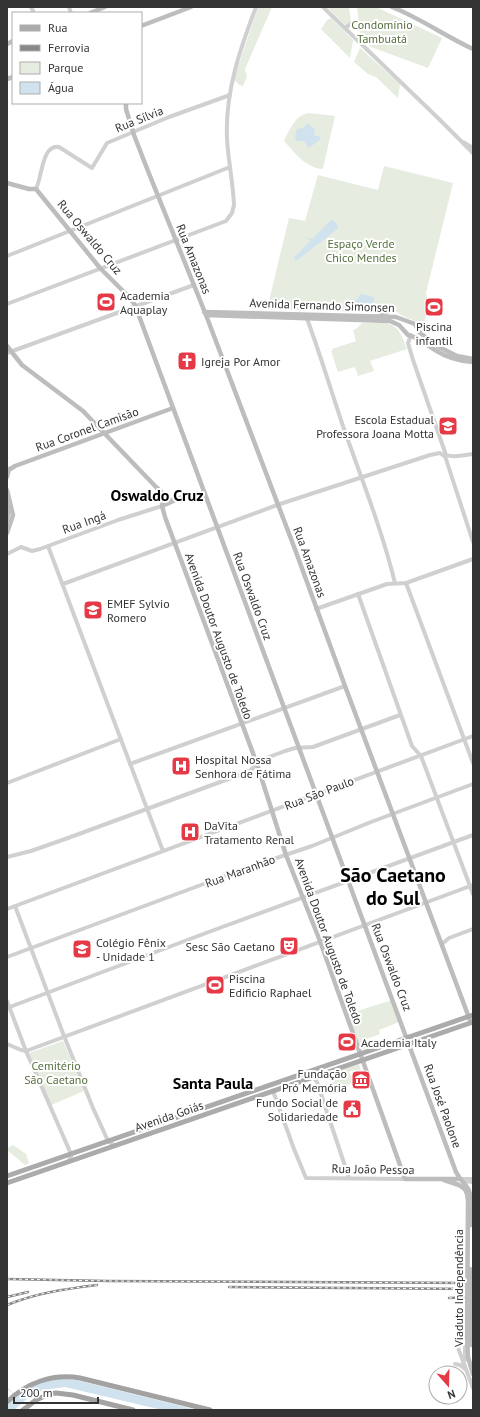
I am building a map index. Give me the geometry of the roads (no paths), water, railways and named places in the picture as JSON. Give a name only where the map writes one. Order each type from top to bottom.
[{"type":"highway","points":[[7,1402],[18,1392],[38,1381],[64,1376],[210,1410]]},
{"type":"highway","points":[[23,1410],[36,1400],[49,1394],[56,1393],[73,1395],[133,1410]]},
{"type":"main road","points":[[98,11],[105,7]]},
{"type":"main road","points":[[142,26],[191,7]]},
{"type":"main road","points":[[392,7],[411,15],[447,36],[473,47]]},
{"type":"main road","points":[[398,7],[414,14],[473,47]]},
{"type":"main road","name":"Rua Amazonas","points":[[126,104],[126,109],[158,197],[194,284],[426,902],[471,1016],[472,1024]]},
{"type":"main road","points":[[7,183],[29,189],[36,189]]},
{"type":"main road","name":"Rua Oswaldo Cruz","points":[[36,189],[100,268],[130,297],[136,306],[407,1038]]},
{"type":"main road","points":[[379,316],[390,311]]},
{"type":"main road","name":"Avenida Fernando Simonsen","points":[[205,313],[387,320],[396,323],[404,330],[405,333],[412,335],[436,351],[450,357],[473,362]]},
{"type":"main road","name":"Avenida Fernando Simonsen","points":[[306,316],[396,317],[415,324],[426,338],[438,347],[457,356],[473,359]]},
{"type":"main road","points":[[404,330],[405,325],[410,323]]},
{"type":"main road","points":[[412,335],[416,332],[417,328]]},
{"type":"main road","points":[[7,346],[9,353],[29,371],[78,406],[157,488],[173,501]]},
{"type":"main road","name":"Rua Coronel Camisão","points":[[8,470],[173,408]]},
{"type":"main road","points":[[7,477],[8,470]]},
{"type":"main road","name":"Avenida Doutor Augusto de Toledo","points":[[157,488],[163,499],[162,506],[174,544],[257,764],[286,855],[320,941],[404,1179]]},
{"type":"main road","points":[[7,490],[13,515],[7,533]]},
{"type":"main road","name":"Rua Ingá","points":[[162,506],[194,493],[202,495],[206,498]]},
{"type":"main road","points":[[7,506],[7,520]]},
{"type":"main road","name":"Avenida Goiás","points":[[7,1176],[471,1016]]},
{"type":"main road","name":"Avenida Goiás","points":[[7,1183],[362,1060],[472,1024]]},
{"type":"main road","name":"Rua José Paolone","points":[[407,1038],[456,1172],[466,1190]]},
{"type":"main road","points":[[440,1178],[460,1180]]},
{"type":"main road","points":[[440,1178],[459,1185],[466,1190],[471,1198]]},
{"type":"main road","name":"Rua João Pessoa","points":[[404,1179],[440,1178]]},
{"type":"main road","name":"Rua José Paolone","points":[[460,1180],[470,1189],[471,1198]]},
{"type":"main road","name":"Viaduto Independência","points":[[471,1198],[470,1345],[473,1365]]},
{"type":"main road","name":"Viaduto Independência","points":[[471,1198],[467,1336],[468,1356],[473,1374]]},
{"type":"street","points":[[7,304],[226,221],[232,213],[234,205],[227,137],[230,86],[256,7]]},
{"type":"street","points":[[324,7],[459,139],[473,150]]},
{"type":"street","points":[[345,28],[355,21]]},
{"type":"street","name":"Rua Sílvia","points":[[36,189],[46,155],[52,148],[59,147],[92,168],[107,143],[230,95]]},
{"type":"street","points":[[7,256],[230,167]]},
{"type":"street","points":[[9,353],[194,284]]},
{"type":"street","points":[[306,316],[362,477],[395,583]]},
{"type":"street","points":[[412,335],[408,343],[413,360],[473,542]]},
{"type":"street","points":[[63,584],[277,505],[430,455],[438,453],[450,456],[473,454]]},
{"type":"street","name":"Rua Ingá","points":[[7,554],[21,547],[34,551],[118,520],[162,506]]},
{"type":"street","points":[[48,546],[162,851]]},
{"type":"street","name":"Rua Ingá","points":[[7,550],[13,551]]},
{"type":"street","points":[[316,609],[395,583],[406,583],[473,560]]},
{"type":"street","points":[[406,583],[473,763]]},
{"type":"street","points":[[358,594],[400,715],[414,748],[420,756],[437,797],[453,842],[471,885],[473,894]]},
{"type":"street","points":[[130,764],[345,686]]},
{"type":"street","points":[[8,856],[34,850],[250,771],[261,760],[285,751],[313,747],[400,715]]},
{"type":"street","name":"Rua São Paulo","points":[[7,909],[473,736]]},
{"type":"street","points":[[7,783],[121,739]]},
{"type":"street","points":[[410,760],[414,748]]},
{"type":"street","name":"Rua Maranhão","points":[[7,957],[244,869],[333,838],[473,784]]},
{"type":"street","points":[[8,1007],[473,834]]},
{"type":"street","points":[[7,1044],[26,1051],[471,885]]},
{"type":"street","points":[[14,906],[64,1036],[108,1141],[114,1146]]},
{"type":"street","points":[[442,944],[449,938],[473,929]]},
{"type":"street","points":[[7,1001],[26,1051],[71,1154],[68,1162]]},
{"type":"street","points":[[300,1074],[313,1077],[317,1082],[349,1178]]},
{"type":"street","name":"Rua João Pessoa","points":[[273,1091],[306,1178],[404,1179]]},
{"type":"street","points":[[460,1180],[473,1180]]},
{"type":"street","points":[[464,1365],[457,1345],[459,1339],[473,1337]]},
{"type":"street","points":[[463,1362],[465,1360],[465,1346],[466,1344],[473,1342]]},
{"type":"street","points":[[455,1364],[460,1365]]},
{"type":"street","points":[[468,1374],[473,1388]]},
{"type":"water","points":[[308,123],[315,130],[314,136],[319,136],[321,139],[307,149],[308,147],[304,141],[297,141],[295,137],[297,129],[303,128]]},
{"type":"water","points":[[331,220],[336,223],[338,228],[296,261],[294,258]]},
{"type":"water","points":[[362,294],[374,297],[374,301],[372,304],[354,308],[351,302],[358,299],[359,295]]},
{"type":"water","points":[[53,1379],[76,1380],[197,1410],[162,1410],[65,1387],[44,1390],[29,1397],[14,1410],[7,1410],[8,1404],[18,1394],[33,1386]]},
{"type":"waterway","points":[[306,238],[313,240]]},
{"type":"waterway","points":[[7,1388],[14,1394]]},
{"type":"railway","points":[[7,1279],[473,1283]]},
{"type":"railway","points":[[7,1305],[40,1294],[97,1285]]},
{"type":"railway","points":[[229,1287],[473,1289]]},
{"type":"railway","points":[[7,1297],[28,1292]]},
{"type":"railway","points":[[449,1298],[473,1297]]},
{"type":"place","name":"Academia Aquaplay","points":[[106,302]]},
{"type":"place","name":"Piscina infantil","points":[[434,307]]},
{"type":"place","name":"Igreja Por Amor","points":[[187,361]]},
{"type":"place","name":"Escola Estadual Professora Joana Motta","points":[[448,426]]},
{"type":"place","name":"EMEF Sylvio Romero","points":[[93,610]]},
{"type":"place","name":"Hospital Nossa Senhora de Fátima","points":[[181,766]]},
{"type":"place","name":"DaVita Tratamento Renal","points":[[190,832]]},
{"type":"place","name":"Sesc São Caetano","points":[[289,946]]},
{"type":"place","name":"Colégio Fênix - Unidade 1","points":[[82,949]]},
{"type":"place","name":"Piscina Edificio Raphael","points":[[215,985]]},
{"type":"place","name":"Academia Italy","points":[[347,1042]]},
{"type":"place","name":"Fundação Pró Memória","points":[[361,1080]]},
{"type":"place","name":"Fundo Social de Solidariedade","points":[[352,1109]]},
{"type":"district","name":"Oswaldo Cruz","points":[[157,495]]},
{"type":"district","name":"São Caetano do Sul","points":[[393,886]]},
{"type":"district","name":"Santa Paula","points":[[213,1083]]},
{"type":"park label","name":"Condomínio Tambuatá","points":[[382,31]]},
{"type":"park label","name":"Espaço Verde Chico Mendes","points":[[361,250]]},
{"type":"park label","name":"Cemitério São Caetano","points":[[56,1072]]}]
